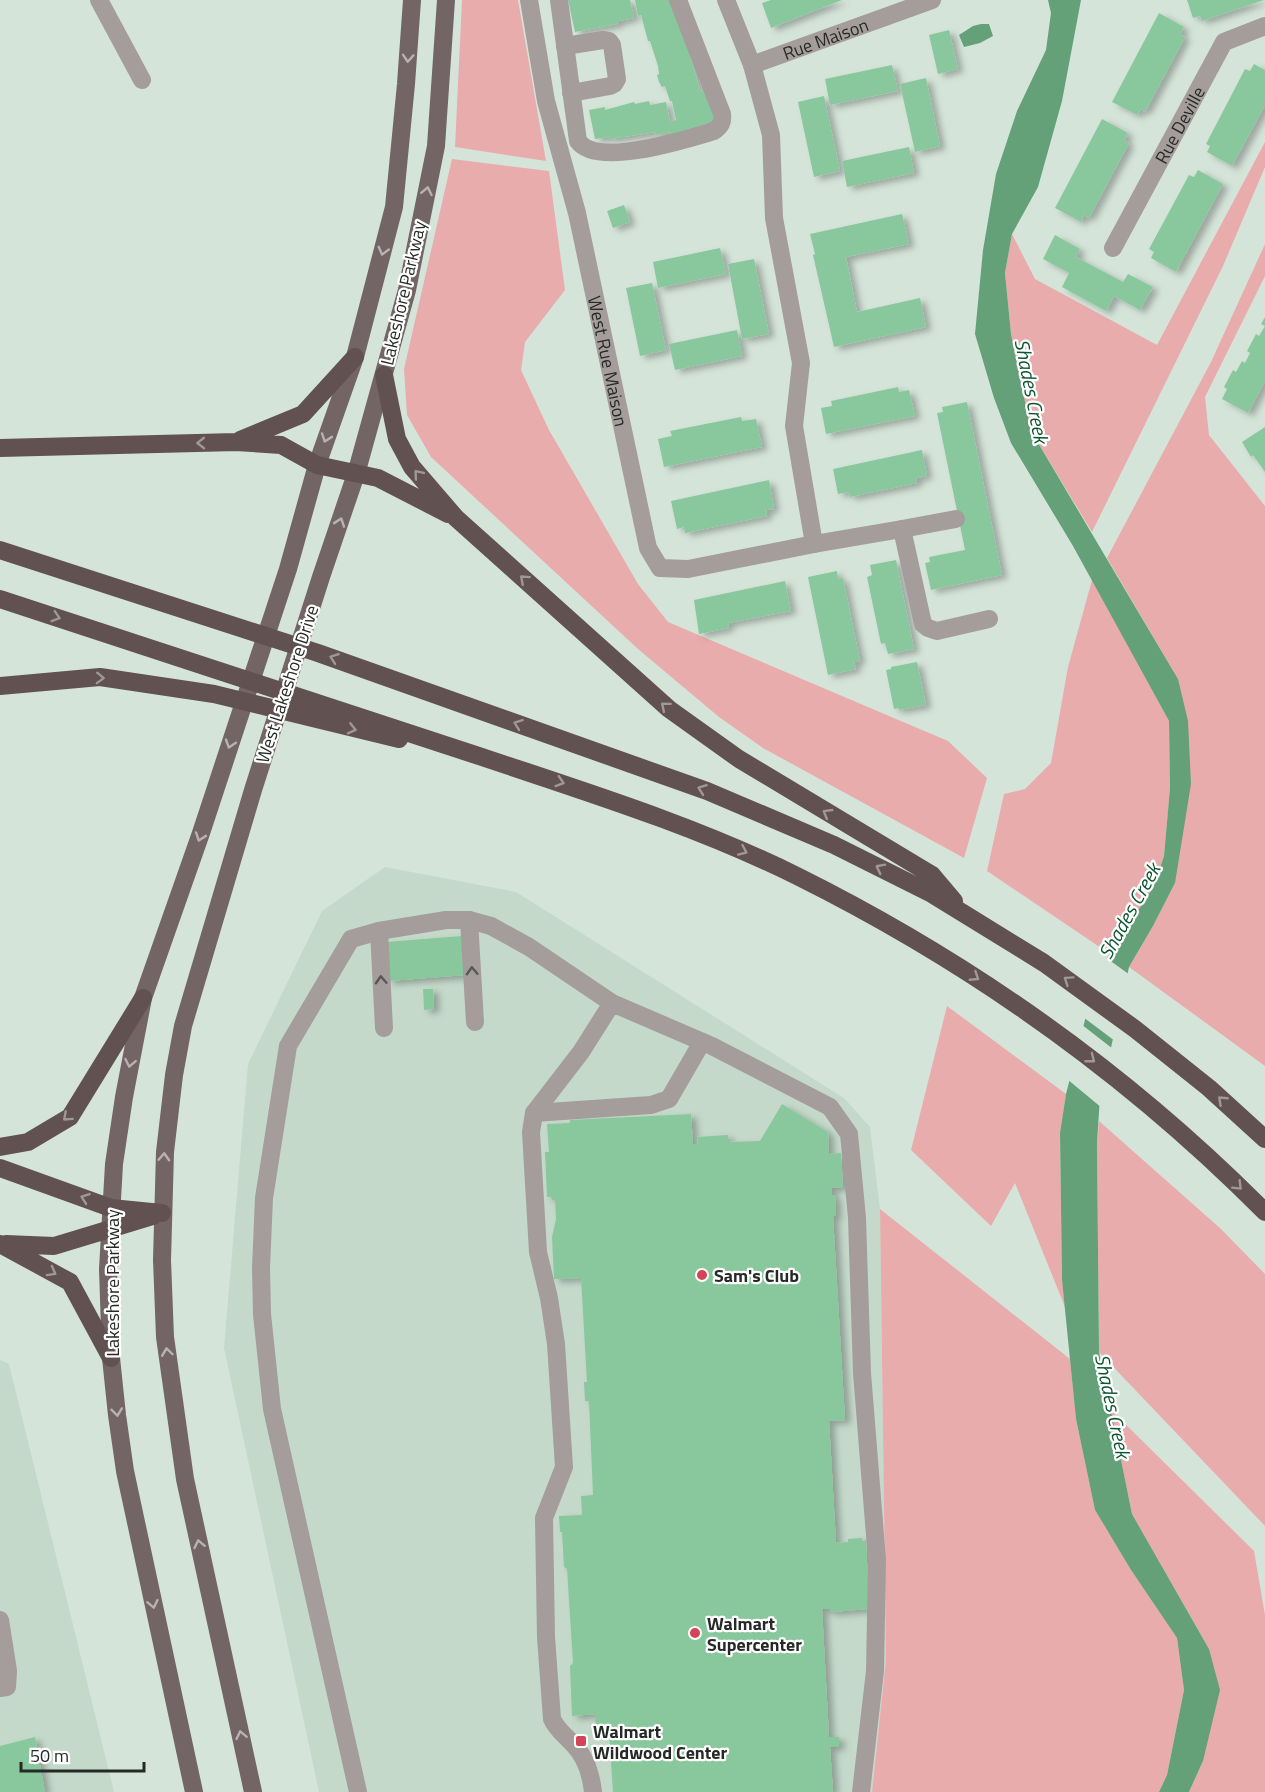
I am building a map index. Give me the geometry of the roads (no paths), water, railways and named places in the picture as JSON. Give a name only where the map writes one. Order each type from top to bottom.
[{"type":"highway","points":[[236,442],[303,414],[355,357]]},
{"type":"highway","points":[[384,375],[397,439],[412,467],[456,518],[669,710],[739,759],[932,875],[966,915]]},
{"type":"highway","points":[[0,448],[236,442],[281,445],[317,465],[378,478],[456,518]]},
{"type":"highway","points":[[0,550],[318,653],[707,791],[834,845],[932,894],[1044,963],[1135,1029],[1209,1088],[1265,1139]]},
{"type":"highway","points":[[0,598],[599,795],[731,846],[825,890],[926,946],[987,985],[1098,1064],[1208,1156],[1264,1211]]},
{"type":"highway","points":[[0,686],[100,677],[145,683],[214,694],[489,759]]},
{"type":"highway","points":[[0,1148],[28,1142],[70,1118],[143,998]]},
{"type":"highway","points":[[0,1168],[111,1208],[162,1213]]},
{"type":"highway","points":[[0,1244],[54,1246],[162,1213]]},
{"type":"highway","points":[[0,1244],[70,1282],[111,1358]]},
{"type":"main road","name":"Lakeshore Parkway","points":[[288,569],[317,465],[355,357],[394,207],[412,0]]},
{"type":"main road","name":"Lakeshore Parkway","points":[[321,577],[356,474],[407,290],[436,146],[446,0]]},
{"type":"main road","name":"West Lakeshore Drive","points":[[218,781],[288,569]]},
{"type":"main road","name":"West Lakeshore Drive","points":[[162,1213],[167,1128],[183,1026],[253,790],[321,577]]},
{"type":"main road","name":"Lakeshore Parkway","points":[[194,1792],[125,1471],[111,1358],[108,1269],[114,1164],[124,1096],[143,998],[218,781]]},
{"type":"main road","points":[[162,1213],[165,1337],[185,1479],[253,1792]]},
{"type":"street","points":[[99,0],[142,80]]},
{"type":"street","name":"West Rue Maison","points":[[529,0],[546,101],[577,213],[648,548],[660,568],[688,569],[956,519]]},
{"type":"street","points":[[559,0],[578,141],[589,150],[625,152],[653,148],[714,132],[720,128],[723,121],[678,0]]},
{"type":"street","points":[[726,0],[752,65],[771,135],[774,218],[801,363],[794,426],[814,544]]},
{"type":"street","name":"Rue Maison","points":[[752,65],[932,0]]},
{"type":"street","name":"Rue Deville","points":[[1113,248],[1224,42],[1265,26]]},
{"type":"street","points":[[565,46],[609,41],[612,45],[615,68],[614,84],[571,93]]},
{"type":"street","points":[[541,71],[567,68]]},
{"type":"street","points":[[902,529],[923,624],[937,631],[989,619]]},
{"type":"street","points":[[358,1792],[272,1409],[262,1314],[264,1198],[288,1046],[351,939],[446,920],[469,920],[491,926],[529,947],[612,1003],[702,1042],[830,1107],[849,1134],[857,1218],[862,1372],[877,1560],[875,1671],[861,1792]]},
{"type":"street","points":[[469,920],[475,1022]]},
{"type":"street","points":[[379,932],[384,1028]]},
{"type":"street","points":[[592,1792],[586,1762],[575,1745],[557,1729],[552,1719],[546,1637],[544,1518],[564,1467],[556,1344],[549,1298],[538,1252],[531,1132],[534,1113],[581,1052],[612,1003]]},
{"type":"street","points":[[534,1113],[651,1105],[669,1099],[702,1042]]},
{"type":"street","points":[[0,1620],[8,1671],[7,1687],[0,1688]]},
{"type":"place","name":"Sam's Club","points":[[702,1275]]},
{"type":"place","name":"Walmart Supercenter","points":[[695,1633]]},
{"type":"place","name":"Walmart Wildwood Center","points":[[581,1741]]},
{"type":"water label","name":"Shades Creek","points":[[1032,391]]},
{"type":"water label","name":"Shades Creek","points":[[1129,911]]},
{"type":"water label","name":"Shades Creek","points":[[1113,1406]]}]
